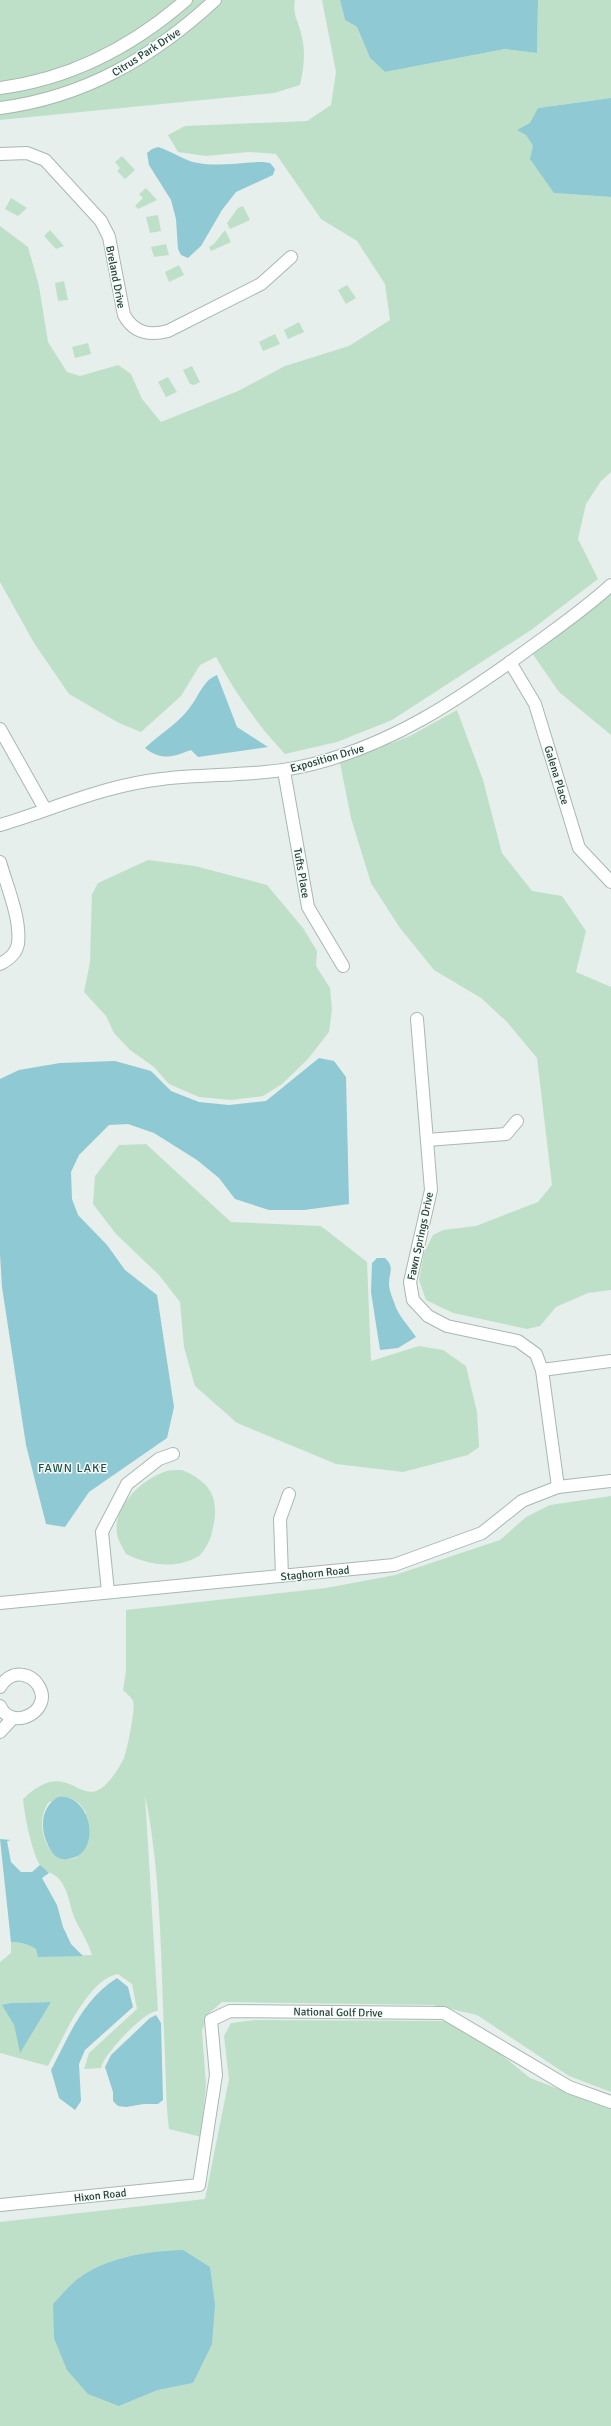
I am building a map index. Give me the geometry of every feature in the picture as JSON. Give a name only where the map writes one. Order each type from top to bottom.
[{"type":"street","name":"Citrus Park Drive","points":[[0,88],[54,77],[94,61],[138,38],[186,0]]},
{"type":"street","name":"Citrus Park Drive","points":[[0,108],[32,103],[68,93],[116,73],[171,39],[215,0]]},
{"type":"street","name":"Breland Drive","points":[[0,154],[26,153],[45,160],[101,221],[109,236],[124,315],[129,324],[144,333],[156,334],[168,331],[262,284],[291,258]]},
{"type":"street","name":"Exposition Drive","points":[[0,825],[100,791],[162,779],[284,771],[340,756],[400,732],[455,701],[575,614],[611,585]]},
{"type":"street","name":"Galena Place","points":[[510,662],[535,704],[579,848],[611,882]]},
{"type":"street","points":[[0,729],[45,809]]},
{"type":"street","name":"Tufts Place","points":[[284,771],[308,907],[343,966]]},
{"type":"street","points":[[0,862],[16,919],[18,945],[10,959],[0,964]]},
{"type":"street","name":"Fawn Springs Drive","points":[[417,1019],[431,1190],[410,1282],[413,1300],[428,1316],[447,1326],[518,1341],[536,1354],[542,1370],[558,1487]]},
{"type":"street","points":[[427,1140],[506,1134],[517,1121]]},
{"type":"street","points":[[542,1370],[611,1361]]},
{"type":"street","points":[[108,1592],[102,1532],[127,1484],[159,1459],[174,1454]]},
{"type":"street","name":"Staghorn Road","points":[[0,1603],[394,1565],[482,1533],[522,1501],[558,1487],[611,1481]]},
{"type":"street","points":[[282,1576],[280,1519],[289,1494]]},
{"type":"street","points":[[0,1687],[10,1677],[24,1675],[36,1682],[40,1688],[41,1702],[34,1714],[27,1718],[13,1718],[6,1714],[0,1706]]},
{"type":"street","points":[[0,1732],[13,1718]]},
{"type":"street","name":"National Golf Drive","points":[[199,2185],[216,2075],[211,2020],[230,2011],[444,2013],[569,2086],[611,2102]]},
{"type":"street","name":"Hixon Road","points":[[0,2205],[199,2185]]},
{"type":"green space","points":[[0,0],[295,0],[295,13],[303,39],[304,52],[300,85],[274,93],[0,120]]},
{"type":"green space","points":[[322,0],[340,0],[345,20],[357,27],[370,58],[385,72],[505,49],[537,53],[538,0],[611,0],[611,98],[538,108],[526,135],[533,146],[554,193],[611,197],[611,472],[601,481],[586,504],[578,539],[598,579],[531,630],[392,720],[337,742],[285,754],[247,708],[216,657],[200,665],[181,696],[141,732],[119,723],[69,694],[34,643],[0,582],[0,226],[28,247],[39,286],[48,342],[67,372],[80,376],[118,365],[131,374],[142,399],[161,422],[238,391],[285,366],[349,346],[390,320],[385,284],[357,241],[321,219],[276,154],[249,152],[206,156],[178,152],[168,135],[185,126],[307,121],[331,105],[336,72]]},
{"type":"green space","points":[[122,156],[135,170],[125,179],[117,171],[120,168],[115,162]]},
{"type":"green space","points":[[146,188],[157,200],[138,209],[135,206],[143,198],[139,194]]},
{"type":"green space","points":[[11,198],[27,208],[18,216],[5,209]]},
{"type":"green space","points":[[243,206],[250,220],[230,229],[227,223],[238,208]]},
{"type":"green space","points":[[158,215],[161,231],[150,233],[146,217]]},
{"type":"green space","points":[[50,230],[64,246],[56,249],[44,236]]},
{"type":"green space","points":[[225,230],[231,242],[211,251],[209,247],[214,244]]},
{"type":"green space","points":[[166,244],[169,255],[154,257],[151,247]]},
{"type":"green space","points":[[179,265],[184,275],[169,282],[165,272]]},
{"type":"green space","points":[[64,281],[68,300],[58,301],[55,283]]},
{"type":"green space","points":[[347,285],[356,298],[346,304],[338,290]]},
{"type":"green space","points":[[299,322],[304,332],[288,339],[284,330]]},
{"type":"green space","points":[[275,334],[280,344],[263,351],[259,342]]},
{"type":"green space","points":[[88,343],[91,354],[75,358],[72,347]]},
{"type":"green space","points":[[192,366],[200,382],[194,385],[190,384],[183,370]]},
{"type":"green space","points":[[168,377],[177,392],[166,397],[158,382]]},
{"type":"green space","points":[[611,589],[611,735],[559,692],[532,653]]},
{"type":"green space","points":[[457,710],[483,780],[502,853],[532,891],[562,896],[586,931],[576,972],[611,987],[611,1290],[588,1293],[556,1307],[540,1326],[527,1329],[453,1313],[426,1300],[419,1280],[424,1253],[433,1235],[443,1230],[476,1226],[538,1202],[552,1185],[537,1058],[507,1022],[481,998],[434,970],[400,928],[371,883],[351,818],[340,763],[410,736]]},
{"type":"green space","points":[[148,860],[195,866],[267,885],[303,928],[317,951],[316,966],[330,988],[332,1009],[329,1032],[308,1059],[282,1084],[263,1096],[231,1100],[199,1097],[169,1084],[154,1067],[130,1050],[114,1033],[106,1016],[84,992],[90,962],[92,894],[98,883]]},
{"type":"green space","points":[[146,1144],[231,1222],[321,1226],[367,1262],[371,1361],[419,1346],[443,1350],[466,1366],[477,1412],[479,1447],[468,1455],[403,1472],[336,1464],[237,1423],[195,1386],[184,1347],[180,1302],[159,1275],[116,1234],[93,1204],[95,1176],[119,1145]]},
{"type":"green space","points":[[182,1470],[193,1475],[207,1487],[212,1494],[214,1502],[215,1511],[211,1535],[209,1542],[201,1554],[181,1563],[162,1564],[143,1561],[126,1554],[119,1542],[117,1524],[119,1514],[130,1496],[138,1488],[155,1476],[168,1471]]},
{"type":"green space","points":[[611,1496],[611,2092],[569,2076],[477,2015],[433,2005],[222,2002],[207,2015],[202,2031],[206,2085],[201,2137],[169,2129],[158,1892],[151,1826],[145,1795],[158,2011],[144,2018],[125,2034],[109,2053],[101,2068],[84,2069],[89,2053],[137,2009],[132,1984],[118,1974],[107,1978],[96,1987],[86,1999],[68,2027],[48,2066],[0,2053],[0,1962],[11,1953],[11,1942],[18,1942],[36,1949],[39,1957],[92,1955],[75,1919],[65,1888],[57,1877],[46,1871],[40,1865],[37,1859],[29,1833],[23,1799],[38,1787],[50,1782],[69,1784],[84,1791],[92,1792],[100,1789],[111,1779],[122,1762],[129,1738],[134,1705],[133,1701],[123,1690],[126,1671],[126,1610],[326,1588],[395,1575],[500,1540],[526,1517],[550,1505]],"holes":[[[70,1798],[79,1803],[86,1812],[76,1858],[66,1859],[57,1855],[50,1849],[45,1840],[42,1820],[44,1810],[49,1802]],[[51,2002],[20,2052],[14,2025],[3,2006],[11,2003]]]},
{"type":"green space","points":[[255,2020],[445,2021],[481,2038],[530,2078],[611,2109],[611,2426],[0,2426],[0,2222],[205,2199],[229,2079],[224,2036],[231,2023]],"holes":[[[215,2305],[193,2383],[158,2390],[119,2406]]]},
{"type":"water","points":[[340,0],[538,0],[537,53],[505,49],[385,72],[370,58],[357,27],[345,20]]},
{"type":"water","points":[[611,98],[611,197],[554,193],[530,159],[533,146],[526,135],[517,130],[530,123],[538,108]]},
{"type":"water","points":[[158,147],[198,163],[222,164],[263,162],[270,163],[275,169],[273,175],[236,192],[222,210],[201,246],[188,258],[181,255],[178,249],[176,219],[171,200],[149,165],[147,153]]},
{"type":"water","points":[[217,675],[237,727],[268,747],[198,757],[191,750],[173,756],[162,756],[157,755],[145,748],[183,716],[206,683]]},
{"type":"water","points":[[319,1058],[334,1061],[346,1077],[349,1204],[304,1210],[269,1210],[235,1199],[219,1178],[197,1160],[154,1133],[128,1124],[109,1125],[79,1155],[71,1172],[72,1199],[78,1215],[107,1245],[125,1270],[157,1295],[174,1407],[167,1438],[89,1492],[65,1527],[46,1524],[26,1445],[2,1287],[0,1254],[0,1079],[19,1070],[60,1063],[115,1061],[151,1071],[171,1091],[199,1102],[229,1105],[266,1101]]},
{"type":"water","points":[[377,1258],[385,1258],[390,1264],[391,1270],[389,1286],[392,1298],[401,1316],[416,1337],[398,1348],[380,1350],[371,1292],[372,1263]]},
{"type":"water","points":[[58,1797],[70,1798],[79,1805],[86,1814],[89,1826],[89,1837],[86,1848],[78,1856],[67,1859],[60,1859],[53,1854],[45,1838],[43,1830],[44,1815],[47,1808]]},
{"type":"water","points":[[0,1839],[11,1840],[7,1841],[11,1862],[21,1872],[32,1872],[40,1865],[49,1873],[42,1878],[57,1905],[63,1927],[71,1944],[83,1956],[38,1957],[36,1949],[18,1942],[11,1942]]},
{"type":"water","points":[[117,1978],[128,1987],[133,2007],[85,2050],[79,2064],[81,2101],[75,2110],[59,2098],[51,2070],[71,2031],[86,2007],[95,1996]]},
{"type":"water","points":[[51,2002],[20,2053],[14,2025],[2,2005],[11,2003]]},
{"type":"water","points":[[156,2015],[161,2023],[163,2100],[158,2104],[144,2104],[126,2107],[118,2106],[113,2101],[113,2092],[105,2067],[111,2055],[150,2018]]},
{"type":"water","points":[[183,2250],[210,2267],[215,2305],[212,2344],[193,2383],[158,2390],[119,2406],[88,2394],[67,2370],[54,2338],[53,2304],[69,2286],[83,2275],[110,2262],[139,2254]]},
{"type":"district","name":"FAWN LAKE","points":[[73,1468]]}]
